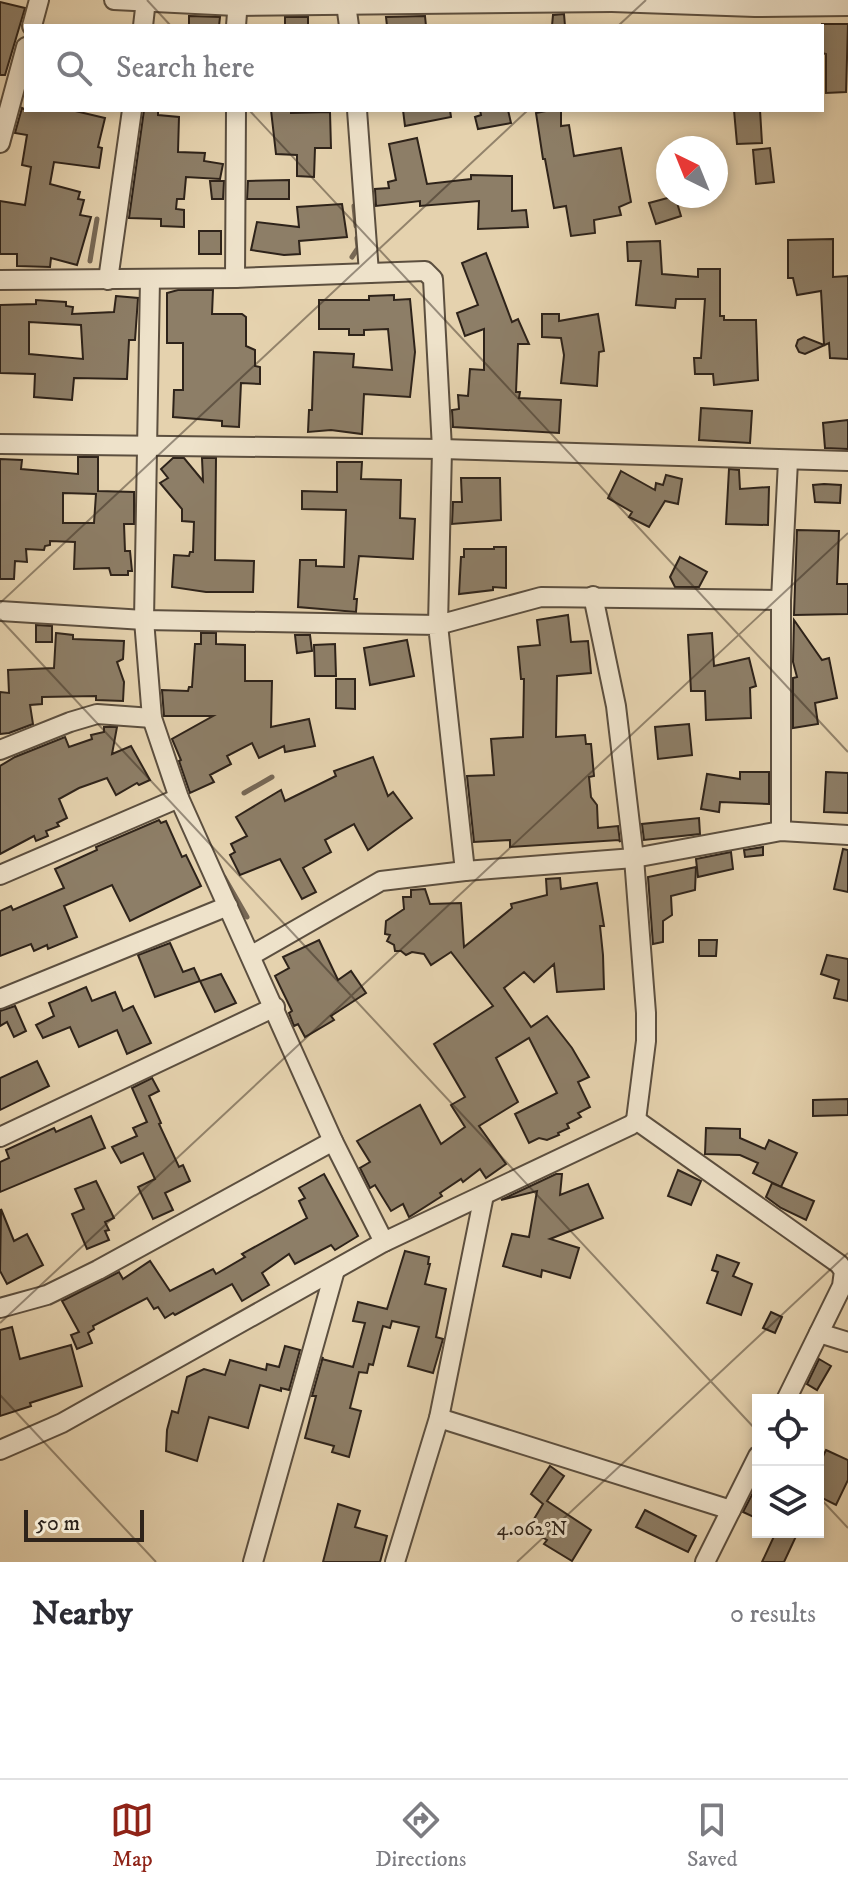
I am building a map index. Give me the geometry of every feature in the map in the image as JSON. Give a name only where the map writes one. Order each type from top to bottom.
[{"type":"street","points":[[33,24],[39,0]]},
{"type":"street","points":[[114,0],[346,4],[612,1],[755,7],[848,6]]},
{"type":"street","points":[[143,24],[146,1]]},
{"type":"street","points":[[236,24],[237,3]]},
{"type":"street","points":[[346,4],[349,24]]},
{"type":"street","points":[[0,143],[24,54]]},
{"type":"street","points":[[108,280],[132,112]]},
{"type":"street","points":[[235,278],[236,112]]},
{"type":"street","points":[[357,112],[369,273]]},
{"type":"street","points":[[0,280],[235,278],[425,271],[433,279],[442,449],[438,625],[465,871]]},
{"type":"street","points":[[150,279],[144,620],[152,718],[179,798],[333,1141],[384,1242]]},
{"type":"street","points":[[0,444],[442,449],[848,461]]},
{"type":"street","points":[[781,831],[781,600],[788,461]]},
{"type":"street","points":[[0,611],[144,620],[438,625],[524,600],[593,596],[781,600]]},
{"type":"street","points":[[0,1450],[62,1423],[384,1242],[636,1120],[646,1027],[634,858],[616,706],[593,596]]},
{"type":"street","points":[[0,750],[97,714],[152,718]]},
{"type":"street","points":[[0,875],[179,798]]},
{"type":"street","points":[[252,955],[374,884],[465,871],[634,858],[781,831],[848,835]]},
{"type":"street","points":[[0,999],[228,906]]},
{"type":"street","points":[[0,1137],[275,1007]]},
{"type":"street","points":[[636,1120],[839,1264],[844,1271],[842,1286],[789,1394]]},
{"type":"street","points":[[0,1308],[47,1295],[98,1270],[333,1141]]},
{"type":"street","points":[[395,1562],[439,1418],[484,1195]]},
{"type":"street","points":[[253,1562],[335,1270]]},
{"type":"street","points":[[819,1333],[848,1342]]},
{"type":"street","points":[[439,1418],[731,1510]]},
{"type":"street","points":[[705,1562],[753,1466]]},
{"type":"building","points":[[0,2],[25,8],[5,75],[0,75]]},
{"type":"building","points":[[564,14],[565,24],[552,24],[553,15]]},
{"type":"building","points":[[189,16],[220,17],[219,24],[189,24]]},
{"type":"building","points":[[425,16],[426,24],[387,24],[386,17]]},
{"type":"building","points":[[285,17],[308,17],[308,24],[285,24]]},
{"type":"building","points":[[824,24],[848,24],[846,92],[826,93]]},
{"type":"building","points":[[22,108],[24,112],[80,112],[105,118],[98,147],[102,148],[99,168],[54,162],[50,184],[80,192],[78,199],[84,200],[80,215],[91,217],[77,265],[51,258],[50,267],[17,266],[17,254],[0,254],[0,201],[25,205],[31,167],[22,165],[27,135],[15,133]]},
{"type":"building","points":[[144,112],[179,117],[178,152],[205,153],[204,161],[223,164],[220,179],[186,177],[184,199],[177,199],[176,209],[184,210],[184,227],[161,226],[161,219],[129,218]]},
{"type":"building","points":[[271,112],[330,112],[331,148],[315,148],[314,177],[297,176],[297,155],[276,154]]},
{"type":"building","points":[[403,112],[450,112],[451,117],[405,126]]},
{"type":"building","points":[[480,112],[508,112],[511,123],[478,129],[475,117],[481,115]]},
{"type":"building","points":[[561,112],[561,126],[569,125],[574,156],[621,148],[631,202],[619,207],[621,215],[594,220],[595,233],[571,236],[566,206],[554,208],[536,113]]},
{"type":"building","points":[[734,112],[760,112],[762,143],[737,144]]},
{"type":"building","points":[[417,138],[427,184],[471,179],[471,175],[512,176],[512,211],[526,210],[528,227],[478,229],[479,201],[420,206],[420,201],[376,206],[375,189],[389,188],[388,182],[396,180],[389,144]]},
{"type":"building","points":[[770,148],[774,182],[756,184],[753,150]]},
{"type":"building","points":[[289,180],[289,199],[247,199],[248,181]]},
{"type":"building","points":[[210,181],[224,181],[223,199],[212,199]]},
{"type":"building","points":[[656,201],[656,208],[679,208],[681,216],[656,224],[649,203]]},
{"type":"building","points":[[342,204],[347,237],[299,241],[300,254],[251,250],[257,222],[299,227],[297,207]]},
{"type":"building","points":[[199,231],[221,231],[221,254],[199,254]]},
{"type":"building","points":[[833,239],[833,277],[848,276],[848,359],[830,358],[829,343],[805,354],[799,352],[796,346],[798,340],[804,337],[824,345],[821,291],[797,295],[793,278],[788,278],[788,240]]},
{"type":"building","points":[[660,241],[662,274],[698,277],[698,269],[720,269],[720,316],[724,316],[724,320],[756,320],[758,380],[714,385],[713,374],[695,374],[694,358],[701,358],[705,299],[676,299],[675,308],[636,305],[641,261],[628,261],[627,242]]},
{"type":"building","points":[[486,253],[512,322],[518,319],[529,344],[518,344],[516,392],[520,392],[519,398],[561,400],[559,433],[453,427],[452,410],[459,409],[458,395],[468,396],[470,369],[484,370],[484,329],[465,336],[457,313],[478,305],[462,263]]},
{"type":"building","points":[[213,290],[212,314],[242,314],[246,317],[246,346],[255,350],[255,366],[260,367],[260,384],[241,383],[239,427],[222,426],[222,421],[173,417],[174,390],[183,390],[183,343],[167,343],[167,293]]},
{"type":"building","points":[[394,295],[394,300],[410,299],[415,352],[410,397],[364,394],[362,434],[331,430],[308,432],[314,352],[354,354],[353,367],[392,370],[388,329],[364,330],[364,335],[349,335],[349,329],[319,329],[319,300],[369,300],[369,296]]},
{"type":"building","points":[[116,296],[138,298],[135,340],[129,340],[127,379],[74,378],[72,400],[34,397],[35,374],[0,373],[0,305],[36,304],[36,300],[66,302],[66,306],[73,307],[72,314],[114,312]],"holes":[[[29,322],[81,325],[83,359],[29,354]]]},
{"type":"building","points":[[542,314],[559,314],[559,321],[598,314],[604,351],[599,352],[597,386],[561,383],[564,355],[561,338],[542,337]]},
{"type":"building","points":[[701,408],[752,411],[750,443],[699,440]]},
{"type":"building","points":[[848,420],[848,449],[825,448],[823,423]]},
{"type":"building","points":[[78,457],[98,457],[98,491],[134,492],[134,524],[124,524],[125,551],[130,551],[132,571],[128,571],[128,575],[111,575],[109,568],[74,569],[75,542],[50,541],[44,550],[26,549],[27,562],[15,561],[14,579],[0,579],[0,459],[22,460],[21,469],[78,474]],"holes":[[[63,493],[96,494],[94,523],[63,523]]]},
{"type":"building","points":[[173,458],[184,458],[203,481],[202,458],[216,458],[215,560],[254,561],[253,592],[206,592],[172,587],[174,555],[189,556],[193,552],[194,522],[182,521],[182,509],[160,483],[168,478],[161,469]]},
{"type":"building","points":[[337,462],[362,462],[361,479],[401,480],[400,518],[415,519],[413,559],[359,556],[354,599],[357,599],[356,612],[298,607],[300,560],[316,560],[316,566],[344,567],[346,510],[302,509],[302,491],[337,492]]},
{"type":"building","points":[[729,469],[739,470],[740,489],[769,487],[768,525],[726,524]]},
{"type":"building","points":[[621,471],[655,490],[656,483],[663,485],[666,475],[682,479],[678,504],[665,501],[649,527],[629,517],[632,512],[608,498]]},
{"type":"building","points":[[461,478],[500,478],[501,520],[452,524],[453,502],[462,502]]},
{"type":"building","points":[[813,485],[841,485],[840,503],[815,502]]},
{"type":"building","points":[[797,530],[839,531],[837,584],[848,584],[848,614],[794,615]]},
{"type":"building","points":[[506,547],[506,588],[493,587],[493,590],[459,594],[464,549]]},
{"type":"building","points":[[680,557],[707,572],[699,587],[675,587],[670,577]]},
{"type":"building","points":[[568,615],[571,642],[588,641],[591,673],[557,676],[556,737],[585,735],[586,744],[591,744],[594,776],[589,777],[591,797],[597,805],[598,828],[618,826],[620,842],[510,847],[510,840],[474,842],[467,776],[494,775],[491,739],[523,737],[524,679],[521,679],[518,647],[540,645],[537,620]]},
{"type":"building","points":[[794,620],[822,660],[829,658],[837,698],[815,703],[818,724],[793,728],[793,678],[797,677],[793,662]]},
{"type":"building","points":[[36,625],[52,626],[52,642],[36,642]]},
{"type":"building","points":[[56,633],[73,635],[73,639],[124,641],[123,659],[117,662],[124,682],[123,701],[96,700],[96,696],[42,697],[42,704],[30,705],[33,724],[0,734],[0,692],[9,693],[8,670],[54,668]]},
{"type":"building","points":[[201,633],[216,633],[216,644],[245,645],[245,681],[272,681],[271,727],[309,719],[315,746],[285,752],[284,746],[259,758],[252,743],[227,756],[231,764],[210,775],[214,782],[190,793],[172,739],[213,716],[164,716],[162,690],[188,691],[192,687],[195,644],[201,644]]},
{"type":"building","points":[[712,633],[714,666],[749,658],[756,686],[750,688],[751,718],[706,720],[705,691],[691,691],[688,635]]},
{"type":"building","points":[[295,635],[310,635],[312,651],[297,653]]},
{"type":"building","points":[[407,640],[414,676],[370,685],[364,648]]},
{"type":"building","points":[[335,644],[336,676],[315,676],[314,645]]},
{"type":"building","points":[[336,679],[355,679],[355,709],[336,708]]},
{"type":"building","points":[[689,724],[692,755],[658,759],[655,727]]},
{"type":"building","points":[[104,727],[117,727],[112,754],[131,746],[150,780],[137,783],[116,795],[107,778],[79,788],[59,799],[67,818],[57,823],[59,826],[46,831],[48,836],[36,841],[34,836],[0,854],[0,766],[65,737],[69,747],[92,739],[91,735],[104,732]]},
{"type":"building","points":[[373,757],[388,796],[393,792],[412,818],[368,850],[354,824],[325,840],[331,852],[303,868],[316,892],[302,899],[280,859],[240,875],[230,855],[235,852],[231,844],[247,836],[236,817],[281,790],[285,801],[336,776],[334,771]]},
{"type":"building","points":[[740,772],[769,772],[769,804],[720,802],[719,812],[701,809],[707,774],[740,779]]},
{"type":"building","points":[[826,772],[848,773],[848,813],[824,812]]},
{"type":"building","points":[[699,818],[700,834],[644,840],[642,824]]},
{"type":"building","points":[[159,820],[161,823],[166,821],[182,857],[186,855],[201,886],[130,921],[112,885],[64,906],[77,937],[48,949],[47,945],[34,951],[31,944],[0,956],[0,911],[11,906],[13,910],[64,888],[55,869],[97,850],[96,847]]},
{"type":"building","points":[[763,847],[763,855],[745,857],[744,850]]},
{"type":"building","points":[[843,849],[848,850],[848,892],[834,889]]},
{"type":"building","points":[[731,852],[733,869],[698,877],[696,859]]},
{"type":"building","points":[[696,867],[695,890],[671,896],[672,915],[663,921],[663,942],[653,944],[648,877]]},
{"type":"building","points":[[560,878],[561,889],[597,883],[604,926],[600,926],[604,989],[557,992],[554,964],[534,982],[524,972],[504,988],[531,1027],[547,1016],[572,1048],[589,1077],[578,1082],[590,1107],[578,1113],[581,1117],[567,1124],[569,1128],[559,1135],[529,1143],[515,1114],[557,1093],[529,1038],[496,1058],[518,1102],[479,1126],[506,1164],[486,1178],[480,1169],[463,1182],[461,1179],[440,1193],[442,1196],[409,1217],[403,1204],[391,1211],[375,1185],[370,1188],[360,1168],[370,1162],[357,1141],[420,1105],[441,1144],[465,1127],[451,1105],[465,1097],[434,1044],[493,1006],[451,952],[431,965],[424,954],[412,952],[406,955],[395,951],[394,945],[387,941],[390,935],[385,934],[386,921],[404,909],[403,897],[411,897],[411,890],[425,889],[430,904],[461,903],[464,947],[512,908],[511,904],[547,895],[546,879]]},
{"type":"building","points":[[319,940],[338,980],[351,971],[366,993],[331,1016],[334,1020],[305,1037],[298,1024],[294,1026],[289,1013],[292,1011],[275,976],[289,968],[283,957]]},
{"type":"building","points":[[699,940],[717,940],[716,956],[699,956]]},
{"type":"building","points":[[170,943],[183,972],[194,968],[200,981],[155,997],[138,955]]},
{"type":"building","points":[[827,955],[848,959],[848,1001],[834,998],[839,980],[821,974]]},
{"type":"building","points":[[221,974],[236,1003],[215,1012],[200,981]]},
{"type":"building","points":[[86,987],[92,1001],[115,992],[123,1011],[133,1006],[151,1043],[127,1054],[117,1030],[79,1047],[70,1027],[43,1038],[36,1025],[54,1016],[49,1003]]},
{"type":"building","points":[[15,1006],[26,1031],[14,1037],[7,1022],[0,1026],[0,1011]]},
{"type":"building","points":[[37,1061],[49,1086],[0,1110],[0,1078]]},
{"type":"building","points":[[152,1078],[159,1091],[149,1096],[159,1124],[179,1167],[183,1165],[190,1181],[165,1193],[173,1210],[153,1219],[138,1187],[155,1179],[143,1153],[121,1163],[112,1147],[137,1136],[133,1128],[147,1122],[132,1088]]},
{"type":"building","points":[[848,1099],[848,1115],[813,1116],[813,1100]]},
{"type":"building","points":[[91,1116],[105,1148],[0,1192],[0,1162],[9,1158],[6,1150],[54,1128],[56,1132]]},
{"type":"building","points":[[706,1128],[740,1129],[740,1138],[765,1149],[769,1140],[797,1153],[781,1187],[753,1173],[758,1163],[740,1155],[705,1154]]},
{"type":"building","points":[[678,1170],[701,1181],[691,1205],[668,1196]]},
{"type":"building","points":[[324,1174],[358,1236],[335,1250],[331,1245],[295,1264],[289,1254],[262,1273],[269,1285],[242,1301],[232,1284],[165,1318],[147,1298],[93,1326],[94,1329],[88,1333],[92,1343],[77,1349],[71,1335],[79,1332],[62,1301],[119,1272],[123,1279],[150,1261],[170,1291],[213,1269],[216,1274],[245,1257],[242,1254],[307,1218],[299,1201],[305,1198],[299,1188]]},
{"type":"building","points":[[562,1174],[560,1195],[588,1184],[603,1218],[550,1239],[579,1248],[570,1278],[542,1270],[541,1277],[503,1266],[512,1234],[529,1237],[537,1191],[501,1200]]},
{"type":"building","points":[[96,1181],[114,1218],[105,1222],[109,1240],[87,1249],[72,1214],[84,1209],[75,1189]]},
{"type":"building","points":[[772,1183],[814,1201],[806,1220],[766,1197]]},
{"type":"building","points":[[1,1209],[14,1241],[27,1234],[43,1265],[7,1284],[0,1271]]},
{"type":"building","points":[[405,1251],[429,1257],[425,1284],[446,1289],[436,1337],[443,1339],[433,1373],[408,1366],[419,1327],[392,1321],[390,1328],[383,1326],[373,1365],[369,1364],[367,1373],[359,1372],[350,1408],[361,1411],[349,1457],[332,1452],[334,1446],[305,1438],[322,1359],[353,1367],[365,1323],[353,1321],[358,1302],[387,1309]]},
{"type":"building","points":[[717,1255],[739,1263],[733,1276],[752,1284],[741,1315],[707,1303],[718,1272],[712,1270]]},
{"type":"building","points":[[771,1312],[782,1317],[775,1333],[763,1328]]},
{"type":"building","points":[[12,1327],[20,1359],[71,1345],[82,1386],[0,1416],[0,1330]]},
{"type":"building","points":[[285,1346],[300,1350],[289,1390],[260,1385],[248,1428],[209,1417],[197,1461],[166,1451],[172,1411],[178,1413],[187,1377],[204,1369],[225,1375],[230,1360],[266,1370],[267,1364],[279,1367]]},
{"type":"building","points":[[819,1359],[831,1366],[817,1390],[807,1384]]},
{"type":"building","points":[[826,1450],[848,1460],[848,1480],[836,1505],[824,1499]]},
{"type":"building","points":[[550,1466],[564,1476],[547,1501],[591,1530],[572,1561],[544,1544],[547,1540],[528,1529],[543,1504],[531,1494]]},
{"type":"building","points":[[752,1495],[752,1516],[743,1512]]},
{"type":"building","points":[[338,1504],[360,1511],[355,1527],[387,1536],[380,1562],[323,1562]]},
{"type":"building","points":[[645,1510],[696,1536],[688,1552],[636,1527]]},
{"type":"building","points":[[773,1538],[795,1538],[784,1562],[762,1562]]},
{"type":"waterway","points":[[354,206],[356,226]]},
{"type":"waterway","points":[[90,261],[97,219]]},
{"type":"waterway","points":[[352,257],[358,248],[357,238]]},
{"type":"waterway","points":[[244,793],[272,777]]},
{"type":"waterway","points":[[224,877],[247,917]]}]
